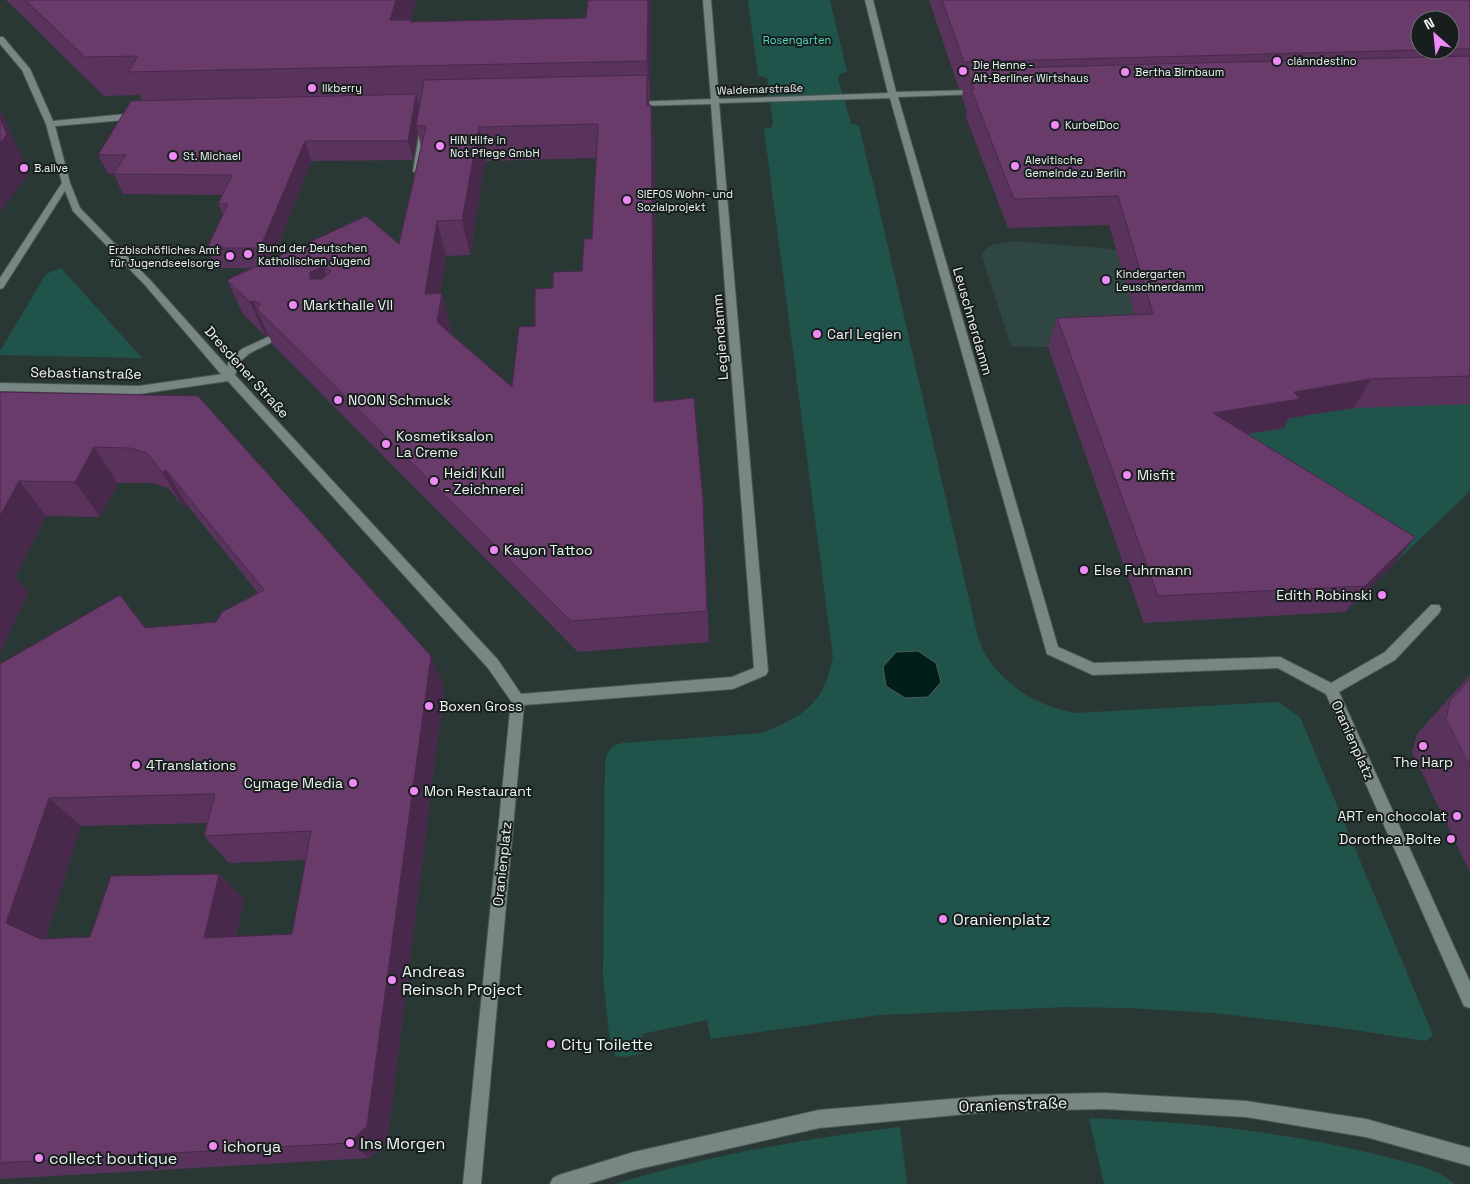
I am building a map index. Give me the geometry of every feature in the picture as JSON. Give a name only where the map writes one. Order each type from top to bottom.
[{"type":"street","name":"Legiendamm","points":[[518,700],[733,683],[762,671],[707,0]]},
{"type":"street","name":"Leuschnerdamm","points":[[869,0],[893,95],[1052,650]]},
{"type":"street","name":"Dresdener Straße","points":[[0,39],[26,69],[50,124],[66,183],[76,209],[148,283],[230,377],[493,664],[518,700]]},
{"type":"street","name":"Waldemarstraße","points":[[618,104],[984,92]]},
{"type":"street","points":[[50,124],[143,116]]},
{"type":"street","points":[[417,171],[425,123]]},
{"type":"street","points":[[0,286],[66,183]]},
{"type":"street","points":[[230,377],[233,362],[246,351],[268,340]]},
{"type":"street","name":"Sebastianstraße","points":[[0,387],[139,390],[230,377]]},
{"type":"street","points":[[1331,690],[1390,656],[1435,609]]},
{"type":"street","name":"Oranienplatz","points":[[1052,650],[1093,669],[1280,662],[1331,690],[1470,1000]]},
{"type":"street","name":"Oranienplatz","points":[[472,1184],[518,700]]},
{"type":"street","name":"Oranienstraße","points":[[559,1184],[634,1161],[819,1119],[989,1103],[1104,1101],[1246,1109],[1366,1128],[1470,1157]]},
{"type":"shaded area","name":"Kindergarten Leuschnerdamm","points":[[1014,241],[1175,254],[1254,339],[1048,347],[1011,346],[981,254],[991,245]]},
{"type":"shaded area","points":[[918,651],[936,663],[941,682],[928,697],[905,698],[886,686],[883,667],[896,652]]},
{"type":"green space","name":"Oranienplatz","points":[[748,0],[830,0],[847,72],[840,74],[838,79],[851,123],[859,126],[978,638],[993,666],[1004,678],[1030,697],[1045,704],[1076,713],[1278,702],[1300,717],[1433,1035],[1426,1041],[1334,1027],[1214,1013],[1129,1008],[1066,1007],[880,1015],[711,1039],[707,1020],[642,1034],[644,1053],[626,1057],[615,1056],[609,1033],[603,979],[605,762],[609,752],[615,745],[623,743],[762,733],[777,727],[801,714],[818,697],[829,673],[833,657],[764,129],[771,128],[773,124],[767,78],[758,75]]},
{"type":"green space","points":[[61,268],[142,358],[0,355],[0,351],[46,274]]},
{"type":"green space","points":[[1470,404],[1470,491],[1394,564],[1197,440],[1283,428],[1278,420],[1349,408]]},
{"type":"green space","points":[[1089,1118],[1174,1123],[1300,1138],[1341,1146],[1424,1167],[1439,1173],[1455,1184],[1104,1184]]},
{"type":"green space","points":[[900,1127],[907,1184],[616,1184],[721,1156],[828,1137]]},
{"type":"building","points":[[25,0],[396,0],[390,20],[411,20],[410,22],[586,18],[588,0],[648,0],[647,61],[128,72],[138,56],[85,57]]},
{"type":"building","points":[[942,0],[1470,0],[1470,49],[1460,49],[1460,10],[1410,10],[1410,50],[964,62]]},
{"type":"building","points":[[1460,56],[1470,56],[1470,376],[1371,379],[1294,392],[1300,399],[1213,413],[1415,537],[1365,586],[1158,596],[1057,318],[1153,314],[1118,196],[1014,199],[971,89],[974,89],[967,69],[1410,58],[1410,60],[1460,60]]},
{"type":"building","points":[[647,75],[647,105],[651,105],[654,402],[694,398],[703,500],[707,611],[571,621],[257,309],[260,306],[259,303],[250,302],[227,280],[366,216],[399,244],[426,126],[416,126],[424,80]],"holes":[[[598,124],[592,239],[584,239],[582,271],[553,272],[553,288],[535,289],[535,326],[519,327],[512,387],[437,322],[442,293],[425,294],[437,221],[462,220],[479,127]],[[323,267],[331,271],[322,279],[310,279],[310,272]]]},
{"type":"building","points":[[416,94],[408,141],[305,141],[260,248],[207,248],[228,204],[218,204],[232,175],[113,174],[126,155],[98,155],[131,101]]},
{"type":"building","points":[[0,119],[7,134],[0,143]]},
{"type":"building","points":[[0,392],[198,396],[431,656],[367,1126],[349,1143],[0,1163],[0,664],[120,595],[145,628],[216,622],[222,612],[264,590],[166,470],[162,472],[147,453],[130,448],[94,447],[75,482],[19,481],[0,516]],"holes":[[[215,794],[204,836],[311,831],[292,934],[204,938],[219,874],[111,876],[90,937],[40,939],[6,923],[49,798]]]},
{"type":"building","points":[[1470,679],[1470,767],[1446,719],[1450,701]]},
{"type":"place","name":"clánndestino","points":[[1277,61]]},
{"type":"place","name":"Die Henne - Alt-Berliner Wirtshaus","points":[[963,71]]},
{"type":"place","name":"Bertha Birnbaum","points":[[1125,72]]},
{"type":"place","name":"Ilkberry","points":[[312,88]]},
{"type":"place","name":"KurbelDoc","points":[[1055,125]]},
{"type":"place","name":"HiN Hilfe in Not Pflege GmbH","points":[[440,146]]},
{"type":"place","name":"St. Michael","points":[[173,156]]},
{"type":"place","name":"Alevitische Gemeinde zu Berlin","points":[[1015,166]]},
{"type":"place","name":"B.alive","points":[[24,168]]},
{"type":"place","name":"SIEFOS Wohn- und Sozialprojekt","points":[[627,200]]},
{"type":"place","name":"Bund der Deutschen Katholischen Jugend","points":[[248,254]]},
{"type":"place","name":"Erzbischöfliches Amt für Jugendseelsorge","points":[[230,256]]},
{"type":"place","name":"Kindergarten Leuschnerdamm","points":[[1106,280]]},
{"type":"place","name":"Markthalle VII","points":[[293,305]]},
{"type":"place","name":"Carl Legien","points":[[817,334]]},
{"type":"place","name":"NOON Schmuck","points":[[338,400]]},
{"type":"place","name":"Kosmetiksalon La Creme","points":[[386,444]]},
{"type":"place","name":"Misfit","points":[[1127,475]]},
{"type":"place","name":"Heidi Kull - Zeichnerei","points":[[434,481]]},
{"type":"place","name":"Kayon Tattoo","points":[[494,550]]},
{"type":"place","name":"Else Fuhrmann","points":[[1084,570]]},
{"type":"place","name":"Edith Robinski","points":[[1382,595]]},
{"type":"place","name":"Boxen Gross","points":[[429,706]]},
{"type":"place","name":"The Harp","points":[[1423,746]]},
{"type":"place","name":"4Translations","points":[[136,765]]},
{"type":"place","name":"Cymage Media","points":[[353,783]]},
{"type":"place","name":"Mon Restaurant","points":[[414,791]]},
{"type":"place","name":"ART en chocolat","points":[[1457,816]]},
{"type":"place","name":"Dorothea Bolte","points":[[1451,839]]},
{"type":"place","name":"Oranienplatz","points":[[943,919]]},
{"type":"place","name":"Andreas Reinsch Project","points":[[392,980]]},
{"type":"place","name":"City Toilette","points":[[551,1044]]},
{"type":"place","name":"Ins Morgen","points":[[350,1143]]},
{"type":"place","name":"ichorya","points":[[213,1146]]},
{"type":"place","name":"collect boutique","points":[[39,1158]]},
{"type":"park label","name":"Rosengarten","points":[[797,40]]}]
